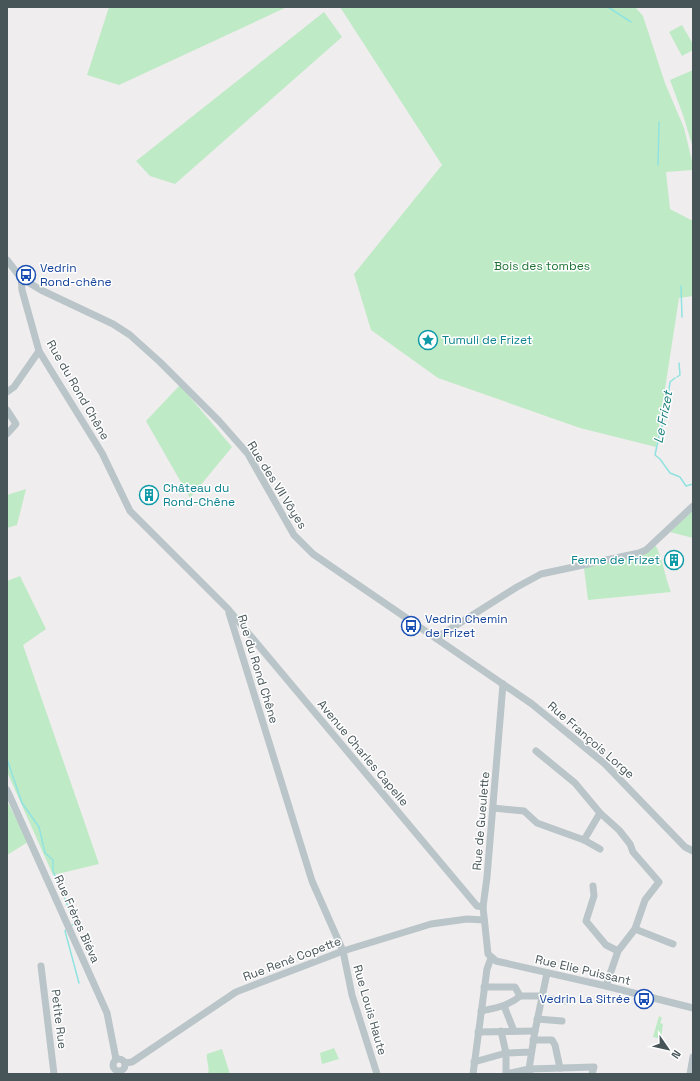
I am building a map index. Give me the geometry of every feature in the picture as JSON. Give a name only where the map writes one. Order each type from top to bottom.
[{"type":"street","name":"Rue du Rond Chêne","points":[[7,260],[21,278],[22,290],[39,351],[102,453],[130,511],[228,609],[312,881],[343,951]]},
{"type":"street","name":"Rue des VII Vôyes","points":[[21,278],[41,290],[113,324],[142,346],[208,410],[248,454],[294,535],[313,554],[504,684]]},
{"type":"street","points":[[7,392],[14,387],[39,351]]},
{"type":"street","points":[[7,410],[16,424],[7,434]]},
{"type":"street","points":[[436,638],[516,587],[541,574],[639,553],[646,550],[693,506]]},
{"type":"street","name":"Avenue Charles Capelle","points":[[228,609],[477,906],[483,907]]},
{"type":"street","name":"Rue de Gueulette","points":[[491,958],[488,954],[483,907],[504,684]]},
{"type":"street","name":"Rue François Lorge","points":[[504,684],[532,704],[605,764],[686,847],[693,851]]},
{"type":"street","points":[[536,752],[576,783],[600,813],[619,830],[630,844],[634,852],[659,882],[645,900],[635,929],[618,951],[606,986]]},
{"type":"street","name":"Rue Frères Biéva","points":[[7,790],[107,1013],[116,1059]]},
{"type":"street","points":[[493,808],[524,811],[537,824],[584,840],[600,849]]},
{"type":"street","points":[[584,840],[600,813]]},
{"type":"street","points":[[593,886],[594,896],[586,921],[606,945],[618,951]]},
{"type":"street","name":"Rue René Copette","points":[[116,1059],[113,1063],[115,1072],[123,1070],[125,1063],[132,1062],[236,992],[343,951],[431,924],[467,919],[484,920]]},
{"type":"street","points":[[635,929],[673,944]]},
{"type":"street","name":"Rue Louis Haute","points":[[343,951],[352,995],[377,1074]]},
{"type":"street","points":[[472,1074],[484,986],[487,969],[491,958]]},
{"type":"street","name":"Rue Elie Puissant","points":[[491,958],[496,961],[606,986],[693,1008]]},
{"type":"street","name":"Petite Rue","points":[[41,966],[54,1074]]},
{"type":"street","points":[[530,1072],[533,1040],[547,973]]},
{"type":"street","points":[[484,986],[516,987],[520,996]]},
{"type":"street","points":[[481,1011],[504,1006],[514,1002],[520,996],[542,997],[567,1001]]},
{"type":"street","points":[[504,1006],[514,1031]]},
{"type":"street","points":[[537,1019],[562,1021]]},
{"type":"street","points":[[478,1032],[535,1031]]},
{"type":"street","points":[[501,1032],[506,1052],[506,1074],[594,1067],[592,1074]]},
{"type":"street","points":[[533,1040],[552,1040],[555,1045],[558,1070]]},
{"type":"street","points":[[474,1062],[506,1052],[531,1052]]},
{"type":"street","points":[[690,1074],[693,1058]]},
{"type":"street","points":[[116,1059],[121,1059],[125,1063]]},
{"type":"green space","points":[[109,7],[287,7],[119,85],[87,75]]},
{"type":"green space","name":"Bois des tombes","points":[[340,7],[635,7],[643,16],[665,83],[684,128],[693,165],[693,170],[666,172],[670,209],[693,220],[693,296],[679,298],[656,447],[580,428],[438,378],[371,330],[354,274],[442,165]]},
{"type":"green space","points":[[324,12],[342,37],[175,184],[150,176],[136,161]]},
{"type":"green space","points":[[682,25],[693,44],[693,50],[682,56],[669,32]]},
{"type":"green space","points":[[693,70],[693,148],[670,80]]},
{"type":"green space","points":[[180,385],[232,447],[190,498],[146,421]]},
{"type":"green space","points":[[26,489],[17,525],[7,528],[7,495]]},
{"type":"green space","points":[[693,509],[693,538],[670,532]]},
{"type":"green space","points":[[656,546],[671,592],[588,600],[584,568]]},
{"type":"green space","points":[[20,576],[46,629],[23,645],[99,864],[53,875],[7,772],[7,581]]},
{"type":"green space","points":[[7,801],[28,842],[7,855]]},
{"type":"green space","points":[[659,1016],[662,1018],[660,1023],[663,1024],[661,1039],[653,1037]]},
{"type":"green space","points":[[334,1048],[339,1059],[322,1064],[320,1053]]},
{"type":"green space","points":[[222,1049],[230,1074],[208,1074],[209,1069],[207,1054]]},
{"type":"waterway","name":"Le Frizet","points":[[608,7],[631,22]]},
{"type":"waterway","name":"Le Frizet","points":[[658,165],[659,122]]},
{"type":"waterway","name":"Le Frizet","points":[[681,286],[682,317]]},
{"type":"waterway","name":"Le Frizet","points":[[677,377],[680,375],[679,363]]},
{"type":"waterway","name":"Le Frizet","points":[[675,378],[670,382],[666,414],[655,455],[660,459],[670,473],[680,477],[686,486],[693,484]]},
{"type":"waterway","points":[[7,759],[22,803],[39,827],[45,853],[53,860],[53,871],[75,923],[71,926]]},
{"type":"waterway","points":[[67,929],[65,931],[79,983]]},
{"type":"place","name":"Vedrin Rond-chêne","points":[[26,275]]},
{"type":"place","name":"Tumuli de Frizet","points":[[428,340]]},
{"type":"place","name":"Château du Rond-Chêne","points":[[149,495]]},
{"type":"place","name":"Ferme de Frizet","points":[[674,560]]},
{"type":"place","name":"Vedrin Chemin de Frizet","points":[[411,626]]},
{"type":"place","name":"Vedrin La Sitrée","points":[[644,999]]}]
